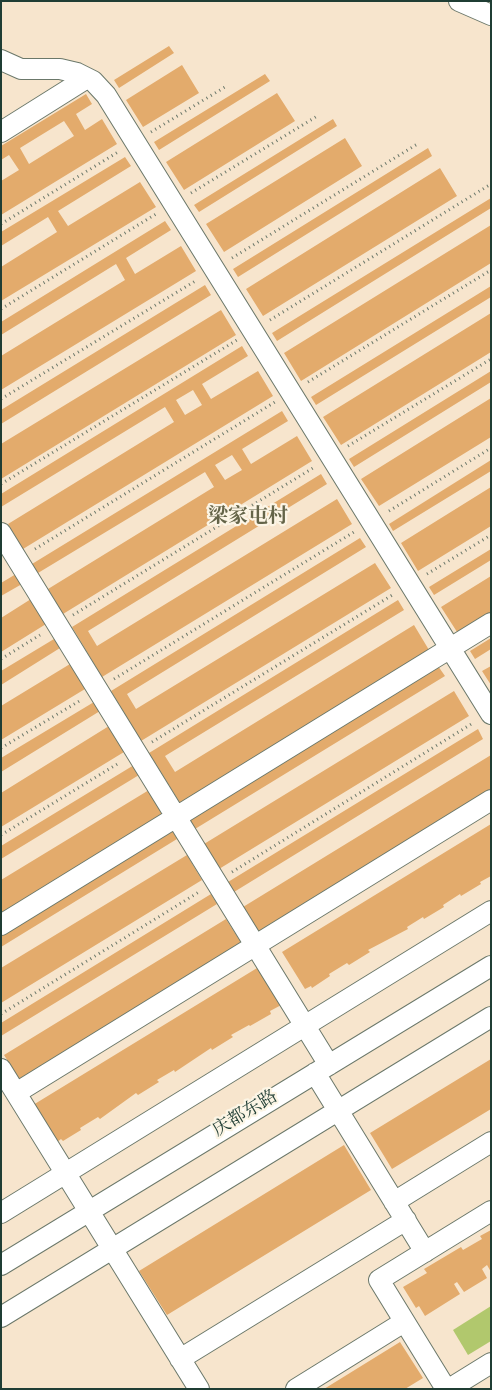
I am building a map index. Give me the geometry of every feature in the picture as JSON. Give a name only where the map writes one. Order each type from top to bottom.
[{"type":"street","points":[[459,1],[491,15]]},
{"type":"street","points":[[1,60],[21,70],[60,69],[77,73],[93,81],[106,95],[490,713]]},
{"type":"street","points":[[1,132],[87,78]]},
{"type":"street","points":[[1,533],[305,1026],[338,1110],[425,1252]]},
{"type":"street","points":[[1,925],[491,623]]},
{"type":"street","points":[[16,1093],[491,800]]},
{"type":"street","points":[[1,1213],[491,911]]},
{"type":"street","name":"庆都东路","points":[[1,1265],[491,966]]},
{"type":"street","points":[[1,1317],[491,1017]]},
{"type":"street","points":[[1,1069],[198,1389]]},
{"type":"street","points":[[394,1202],[491,1142]]},
{"type":"street","points":[[491,1212],[379,1280],[441,1387],[491,1363]]},
{"type":"street","points":[[180,1359],[406,1220]]},
{"type":"street","points":[[296,1389],[404,1322]]},
{"type":"path","points":[[1,224],[225,87]]},
{"type":"path","points":[[18,560],[491,270]]},
{"type":"path","points":[[1,659],[491,359]]},
{"type":"path","points":[[1,748],[491,448]]},
{"type":"path","points":[[1,835],[491,535]]},
{"type":"path","points":[[1,1014],[490,713]]},
{"type":"green space","points":[[491,1306],[491,1341],[468,1355],[453,1330]]},
{"type":"building","points":[[169,46],[174,53],[119,88],[114,80]]},
{"type":"building","points":[[182,65],[199,93],[143,127],[126,100]]},
{"type":"building","points":[[265,74],[270,81],[159,150],[154,142]]},
{"type":"building","points":[[277,93],[295,121],[184,190],[166,162]]},
{"type":"building","points":[[86,94],[92,104],[76,114],[85,130],[102,119],[117,144],[1,215],[1,181],[19,170],[9,155],[1,160],[1,146]],"holes":[[[64,121],[74,136],[29,164],[20,148]]]},
{"type":"building","points":[[333,119],[337,126],[199,212],[194,205]]},
{"type":"building","points":[[345,138],[362,166],[224,252],[206,224]]},
{"type":"building","points":[[428,148],[432,156],[238,277],[233,269]]},
{"type":"building","points":[[125,157],[131,166],[58,211],[68,226],[140,182],[156,207],[1,301],[1,267],[57,232],[48,217],[1,246],[1,232]]},
{"type":"building","points":[[440,168],[457,196],[263,316],[246,289]]},
{"type":"building","points":[[491,198],[491,208],[277,341],[272,333]]},
{"type":"building","points":[[165,221],[171,230],[126,258],[135,274],[181,246],[196,271],[1,390],[1,356],[125,280],[116,264],[1,335],[1,322]]},
{"type":"building","points":[[491,225],[491,263],[301,381],[284,353]]},
{"type":"building","points":[[205,285],[211,295],[1,424],[1,410]]},
{"type":"building","points":[[491,286],[491,297],[316,405],[311,397]]},
{"type":"building","points":[[221,310],[236,335],[1,479],[1,444]]},
{"type":"building","points":[[491,313],[491,352],[341,445],[323,417]]},
{"type":"building","points":[[242,346],[248,356],[202,384],[211,399],[258,371],[273,396],[23,549],[8,524],[174,422],[165,407],[1,507],[1,494]],"holes":[[[193,390],[202,405],[185,415],[176,400]]]},
{"type":"building","points":[[491,371],[491,382],[354,467],[349,459]]},
{"type":"building","points":[[491,398],[491,437],[379,506],[361,479]]},
{"type":"building","points":[[282,411],[288,421],[242,449],[251,464],[297,436],[312,461],[63,614],[48,589],[214,487],[205,472],[38,573],[32,564]],"holes":[[[232,455],[242,470],[225,480],[215,465]]]},
{"type":"building","points":[[491,460],[491,471],[393,531],[389,524]]},
{"type":"building","points":[[321,474],[327,484],[88,631],[97,646],[337,499],[352,524],[102,677],[72,627]]},
{"type":"building","points":[[491,487],[491,526],[418,571],[401,543]]},
{"type":"building","points":[[360,538],[366,547],[127,694],[136,709],[375,563],[391,588],[141,741],[111,691]]},
{"type":"building","points":[[491,549],[491,560],[434,595],[429,587]]},
{"type":"building","points":[[16,574],[22,584],[1,596],[1,583]]},
{"type":"building","points":[[491,576],[491,615],[459,635],[441,607]]},
{"type":"building","points":[[31,599],[46,624],[1,652],[1,618]]},
{"type":"building","points":[[398,600],[404,610],[165,756],[175,772],[414,625],[429,650],[180,803],[149,753]]},
{"type":"building","points":[[491,638],[491,649],[475,659],[470,651]]},
{"type":"building","points":[[54,639],[60,648],[1,685],[1,671]]},
{"type":"building","points":[[70,664],[85,689],[1,740],[1,706]]},
{"type":"building","points":[[438,666],[445,676],[195,829],[189,819]]},
{"type":"building","points":[[491,666],[491,685],[482,671]]},
{"type":"building","points":[[454,691],[469,716],[219,869],[204,844]]},
{"type":"building","points":[[94,702],[100,711],[1,772],[1,758]]},
{"type":"building","points":[[109,726],[124,752],[1,827],[1,793]]},
{"type":"building","points":[[478,729],[483,739],[234,892],[228,882]]},
{"type":"building","points":[[491,755],[491,790],[259,932],[243,907]]},
{"type":"building","points":[[134,765],[139,775],[1,859],[1,846]]},
{"type":"building","points":[[149,790],[164,815],[1,915],[1,880]]},
{"type":"building","points":[[491,824],[491,876],[480,882],[481,884],[443,905],[444,907],[407,927],[408,929],[368,950],[370,952],[349,965],[347,963],[329,974],[330,976],[312,988],[311,986],[305,989],[282,952]]},
{"type":"building","points":[[172,830],[177,839],[1,947],[1,934]]},
{"type":"building","points":[[187,855],[202,880],[1,1003],[1,968]]},
{"type":"building","points":[[211,894],[217,904],[1,1036],[1,1023]]},
{"type":"building","points":[[226,919],[242,944],[20,1080],[4,1055]]},
{"type":"building","points":[[262,965],[285,1003],[270,1011],[271,1014],[231,1035],[233,1037],[212,1050],[211,1048],[175,1072],[174,1070],[157,1080],[159,1082],[138,1095],[136,1093],[100,1119],[98,1117],[80,1128],[81,1130],[56,1143],[33,1105]]},
{"type":"building","points":[[491,1059],[491,1109],[392,1169],[370,1133]]},
{"type":"building","points":[[344,1145],[371,1190],[167,1315],[139,1271]]},
{"type":"building","points":[[491,1230],[491,1272],[487,1265],[482,1269],[487,1278],[464,1292],[457,1282],[454,1284],[460,1294],[425,1316],[419,1306],[416,1308],[403,1287],[427,1273],[424,1269],[461,1247],[463,1250],[482,1239],[480,1236]]},
{"type":"building","points":[[400,1342],[423,1378],[405,1389],[324,1389]]},
{"type":"district","name":"梁家屯村","points":[[248,519]]}]
